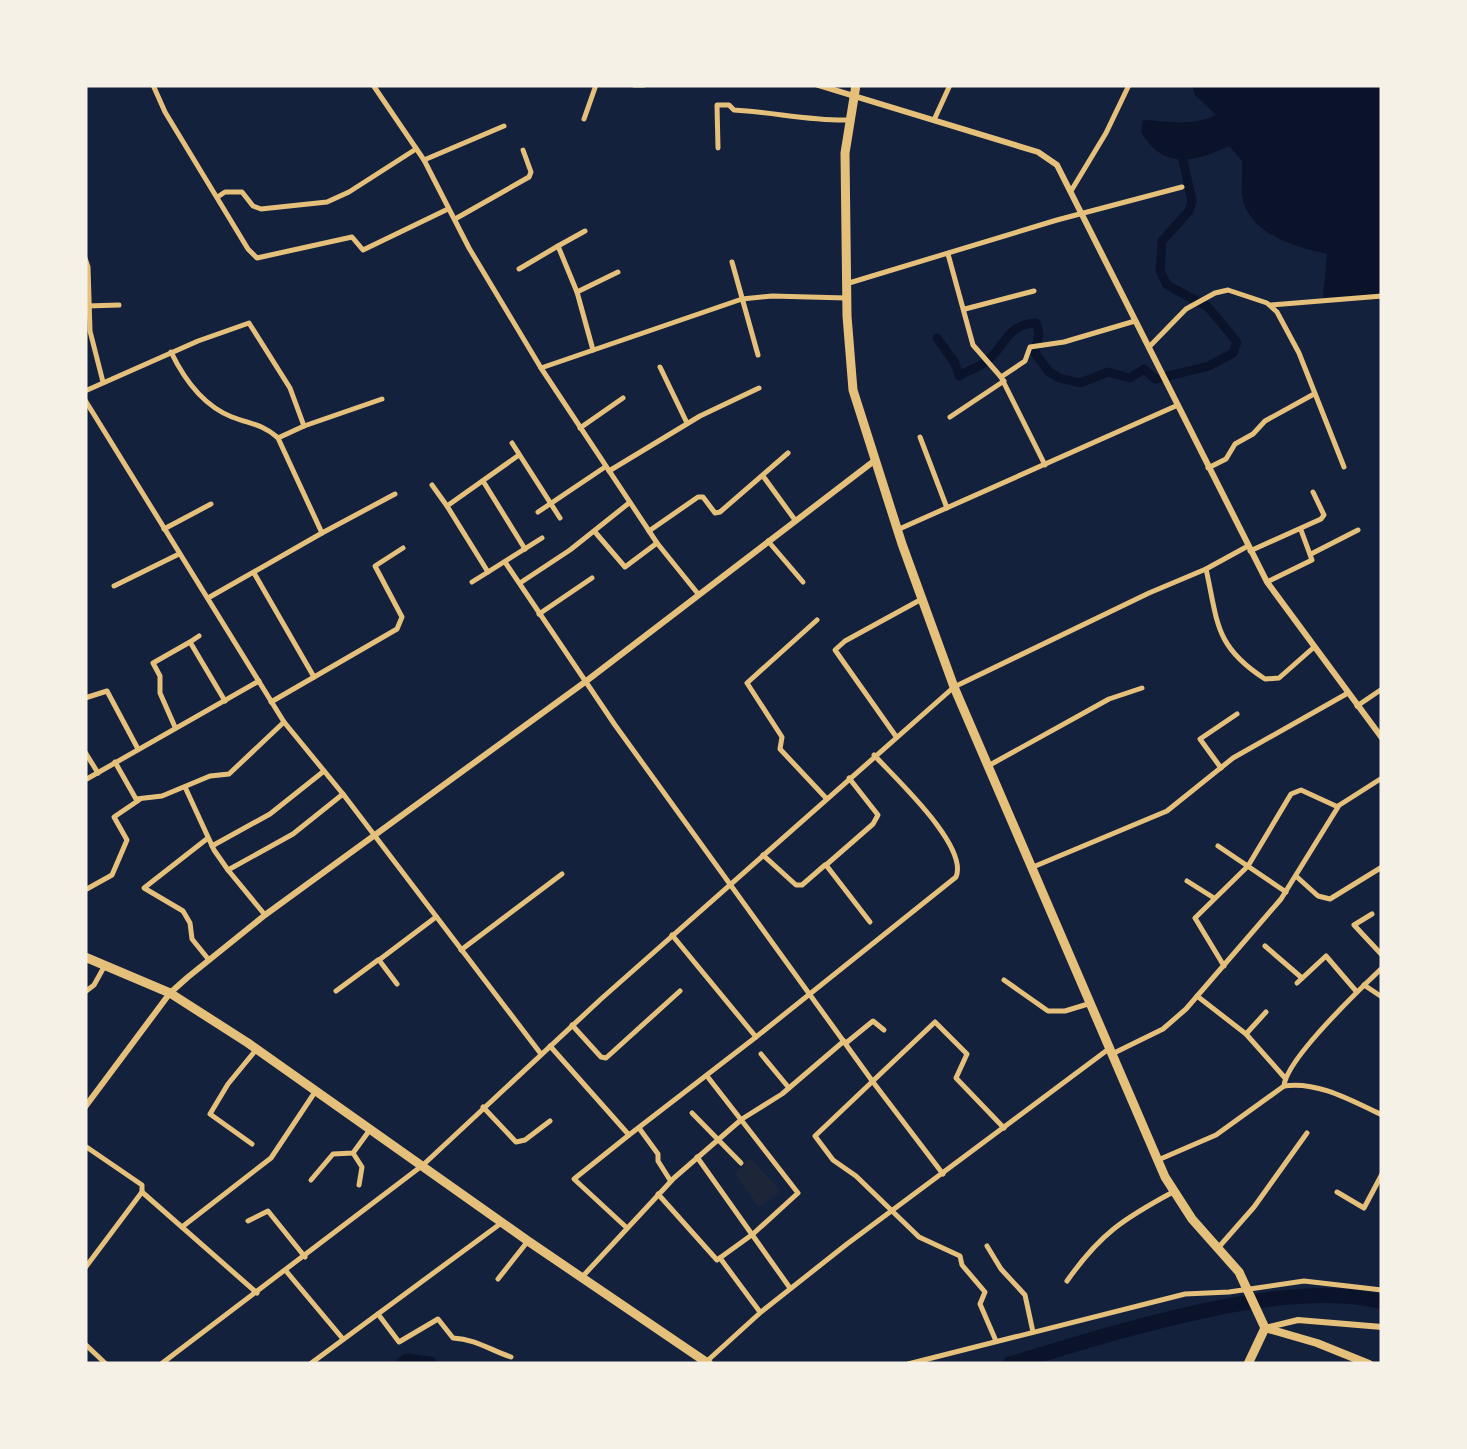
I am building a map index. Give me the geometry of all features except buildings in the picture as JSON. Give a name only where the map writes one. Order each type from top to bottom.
[{"type":"highway","points":[[856,85],[845,153],[846,298],[850,374],[874,461],[954,687],[1158,1160],[1173,1192],[1239,1272],[1262,1324],[1248,1364]]},
{"type":"highway","points":[[85,957],[170,993],[257,1049],[707,1363]]},
{"type":"main road","points":[[1262,1324],[1364,1363]]},
{"type":"street","points":[[153,85],[244,244],[257,258],[352,237],[362,250],[450,208]]},
{"type":"street","points":[[373,85],[424,160],[541,368],[657,543],[699,595]]},
{"type":"street","points":[[584,120],[596,85]]},
{"type":"street","points":[[634,85],[644,85]]},
{"type":"street","points":[[818,85],[1044,154],[1057,165],[1266,582],[1382,738]]},
{"type":"street","points":[[934,120],[950,85]]},
{"type":"street","points":[[1071,191],[1129,85]]},
{"type":"street","points":[[718,148],[717,105],[815,120],[848,120]]},
{"type":"street","points":[[424,160],[504,126]]},
{"type":"street","points":[[219,196],[242,192],[253,206],[261,209],[327,202],[416,149]]},
{"type":"street","points":[[455,219],[531,176],[523,150]]},
{"type":"street","points":[[846,284],[1182,187]]},
{"type":"street","points":[[519,269],[586,230]]},
{"type":"street","points":[[558,246],[594,350]]},
{"type":"street","points":[[948,254],[973,345],[1002,379],[1045,465]]},
{"type":"street","points":[[85,258],[88,342],[103,384]]},
{"type":"street","points":[[732,262],[758,356]]},
{"type":"street","points":[[577,292],[618,272]]},
{"type":"street","points":[[1149,347],[1190,307],[1228,290],[1271,305],[1382,296]]},
{"type":"street","points":[[965,309],[1034,291]]},
{"type":"street","points":[[541,368],[742,299],[846,298]]},
{"type":"street","points":[[1271,305],[1300,353],[1344,467]]},
{"type":"street","points":[[88,306],[118,306]]},
{"type":"street","points":[[950,417],[1025,361],[1030,348],[1135,320]]},
{"type":"street","points":[[85,391],[171,352],[251,324],[290,388],[304,426]]},
{"type":"street","points":[[171,352],[189,383],[220,412],[262,424],[278,438],[322,534]]},
{"type":"street","points":[[660,367],[687,423]]},
{"type":"street","points":[[538,512],[687,423],[759,388]]},
{"type":"street","points":[[1208,468],[1226,458],[1235,444],[1253,434],[1265,421],[1314,394]]},
{"type":"street","points":[[580,428],[623,398]]},
{"type":"street","points":[[278,438],[382,399]]},
{"type":"street","points":[[86,402],[284,722],[344,794],[541,1054]]},
{"type":"street","points":[[897,530],[1178,405]]},
{"type":"street","points":[[920,437],[946,508]]},
{"type":"street","points":[[512,443],[560,518]]},
{"type":"street","points":[[649,531],[700,496],[717,513],[788,454]]},
{"type":"street","points":[[447,506],[520,455]]},
{"type":"street","points":[[85,1107],[170,993],[209,960],[585,682],[874,461]]},
{"type":"street","points":[[763,476],[795,520]]},
{"type":"street","points":[[482,480],[526,549]]},
{"type":"street","points":[[432,486],[488,572]]},
{"type":"street","points":[[161,1364],[423,1165],[672,935],[954,687],[1149,593],[1301,530],[1324,515],[1313,492]]},
{"type":"street","points":[[208,598],[395,494]]},
{"type":"street","points":[[520,583],[630,503]]},
{"type":"street","points":[[164,529],[211,504]]},
{"type":"street","points":[[1266,582],[1312,560],[1301,530]]},
{"type":"street","points":[[1312,554],[1358,530]]},
{"type":"street","points":[[594,531],[625,567],[657,543]]},
{"type":"street","points":[[472,582],[542,538]]},
{"type":"street","points":[[768,542],[802,582]]},
{"type":"street","points":[[272,702],[400,626],[399,610],[375,566],[404,548]]},
{"type":"street","points":[[114,586],[179,554]]},
{"type":"street","points":[[504,562],[585,682],[943,1174]]},
{"type":"street","points":[[1206,569],[1221,637],[1256,673],[1265,679],[1279,678],[1313,648]]},
{"type":"street","points":[[254,573],[314,677]]},
{"type":"street","points":[[539,614],[592,578]]},
{"type":"street","points":[[896,736],[835,650],[923,599]]},
{"type":"street","points":[[816,620],[747,683],[782,737],[780,748],[826,798]]},
{"type":"street","points":[[175,728],[153,663],[199,636]]},
{"type":"street","points":[[190,642],[225,701]]},
{"type":"street","points":[[85,780],[259,681]]},
{"type":"street","points":[[988,766],[1096,705],[1142,688]]},
{"type":"street","points":[[1357,706],[1382,690]]},
{"type":"street","points":[[85,698],[107,691],[138,749]]},
{"type":"street","points":[[1030,868],[1167,811],[1246,750],[1348,693]]},
{"type":"street","points":[[1221,768],[1200,739],[1237,714]]},
{"type":"street","points":[[85,890],[114,873],[127,842],[114,817],[139,800],[162,796],[210,776],[229,774],[284,722]]},
{"type":"street","points":[[85,752],[98,772]]},
{"type":"street","points":[[628,1228],[574,1179],[874,945],[958,872],[949,842],[874,755]]},
{"type":"street","points":[[116,762],[133,796],[139,800]]},
{"type":"street","points":[[212,846],[270,814],[324,771]]},
{"type":"street","points":[[763,854],[796,885],[802,885],[873,824],[878,815],[849,778]]},
{"type":"street","points":[[707,1363],[790,1288],[1004,1128],[1113,1050],[1170,1025],[1286,892],[1338,806],[1382,778]]},
{"type":"street","points":[[184,786],[212,846],[265,915]]},
{"type":"street","points":[[1224,966],[1196,920],[1248,866],[1292,794],[1301,790],[1338,806]]},
{"type":"street","points":[[228,870],[293,834],[344,794]]},
{"type":"street","points":[[208,838],[144,889],[183,911],[190,923],[190,935],[209,960]]},
{"type":"street","points":[[1218,846],[1286,892]]},
{"type":"street","points":[[826,864],[870,922]]},
{"type":"street","points":[[1296,876],[1318,896],[1330,899],[1382,867]]},
{"type":"street","points":[[461,950],[562,874]]},
{"type":"street","points":[[1187,881],[1214,898]]},
{"type":"street","points":[[1372,914],[1354,924],[1382,955]]},
{"type":"street","points":[[336,991],[436,917]]},
{"type":"street","points":[[672,935],[756,1037]]},
{"type":"street","points":[[1264,946],[1299,981],[1326,956],[1357,992]]},
{"type":"street","points":[[378,960],[397,984]]},
{"type":"street","points":[[85,992],[94,985],[105,965]]},
{"type":"street","points":[[1284,1086],[1285,1078],[1316,1036],[1382,968]]},
{"type":"street","points":[[1004,980],[1048,1011],[1091,1004]]},
{"type":"street","points":[[1364,985],[1382,997]]},
{"type":"street","points":[[572,1026],[600,1057],[606,1058],[680,991]]},
{"type":"street","points":[[1197,996],[1246,1034],[1285,1078]]},
{"type":"street","points":[[1246,1034],[1266,1012]]},
{"type":"street","points":[[582,1277],[671,1181],[742,1120],[873,1021],[884,1030]]},
{"type":"street","points":[[996,1341],[980,1304],[986,1292],[962,1265],[961,1257],[924,1241],[856,1176],[832,1160],[815,1136],[935,1022],[966,1050],[956,1078],[1004,1128]]},
{"type":"street","points":[[550,1046],[629,1135]]},
{"type":"street","points":[[252,1144],[210,1114],[257,1049]]},
{"type":"street","points":[[762,1054],[789,1088]]},
{"type":"street","points":[[658,1194],[712,1258],[720,1258],[798,1192],[707,1076]]},
{"type":"street","points":[[1158,1160],[1216,1135],[1284,1086],[1298,1084],[1326,1091],[1382,1115]]},
{"type":"street","points":[[182,1227],[270,1158],[317,1089]]},
{"type":"street","points":[[483,1106],[516,1142],[525,1140],[550,1121]]},
{"type":"street","points":[[692,1113],[742,1163]]},
{"type":"street","points":[[312,1180],[333,1154],[353,1152],[371,1128]]},
{"type":"street","points":[[639,1128],[671,1181]]},
{"type":"street","points":[[1218,1248],[1254,1207],[1307,1133]]},
{"type":"street","points":[[85,1146],[142,1186],[142,1192],[85,1268]]},
{"type":"street","points":[[353,1152],[362,1166],[360,1184]]},
{"type":"street","points":[[697,1157],[790,1288]]},
{"type":"street","points":[[1337,1192],[1364,1208],[1382,1174]]},
{"type":"street","points":[[142,1192],[258,1293]]},
{"type":"street","points":[[1067,1281],[1088,1252],[1117,1223],[1173,1192]]},
{"type":"street","points":[[248,1221],[268,1211],[305,1257]]},
{"type":"street","points":[[310,1364],[502,1222]]},
{"type":"street","points":[[498,1279],[528,1241]]},
{"type":"street","points":[[987,1246],[1007,1278],[1025,1295],[1033,1332]]},
{"type":"street","points":[[720,1258],[760,1312]]},
{"type":"street","points":[[286,1270],[343,1339]]},
{"type":"street","points":[[908,1364],[1185,1294],[1248,1291],[1318,1281],[1382,1290]]},
{"type":"street","points":[[378,1314],[400,1342],[438,1319],[452,1338],[488,1345],[511,1357]]},
{"type":"street","points":[[1262,1324],[1298,1320],[1382,1328]]},
{"type":"street","points":[[85,1344],[106,1364]]},
{"type":"shaded area","points":[[1192,85],[1382,85],[1382,295],[1323,298],[1327,254],[1274,236],[1252,218],[1242,193],[1242,161],[1229,146],[1181,160],[1160,153],[1150,144],[1141,132],[1143,120],[1189,122],[1216,115],[1195,95]]},
{"type":"shaded area","points":[[750,1158],[781,1191],[759,1207],[735,1174]]},
{"type":"waterway","points":[[937,338],[955,363],[959,376],[987,361],[1013,331],[1036,323],[1039,333],[1035,353],[1049,372],[1080,383],[1108,372],[1130,378],[1144,369],[1155,379],[1209,366],[1233,353],[1237,342],[1208,307],[1167,285],[1160,271],[1162,241],[1189,211],[1192,201],[1183,160]]},
{"type":"waterway","points":[[1010,1364],[1145,1325],[1247,1303],[1342,1296],[1382,1302]]},
{"type":"waterway","points":[[403,1364],[430,1364]]}]
